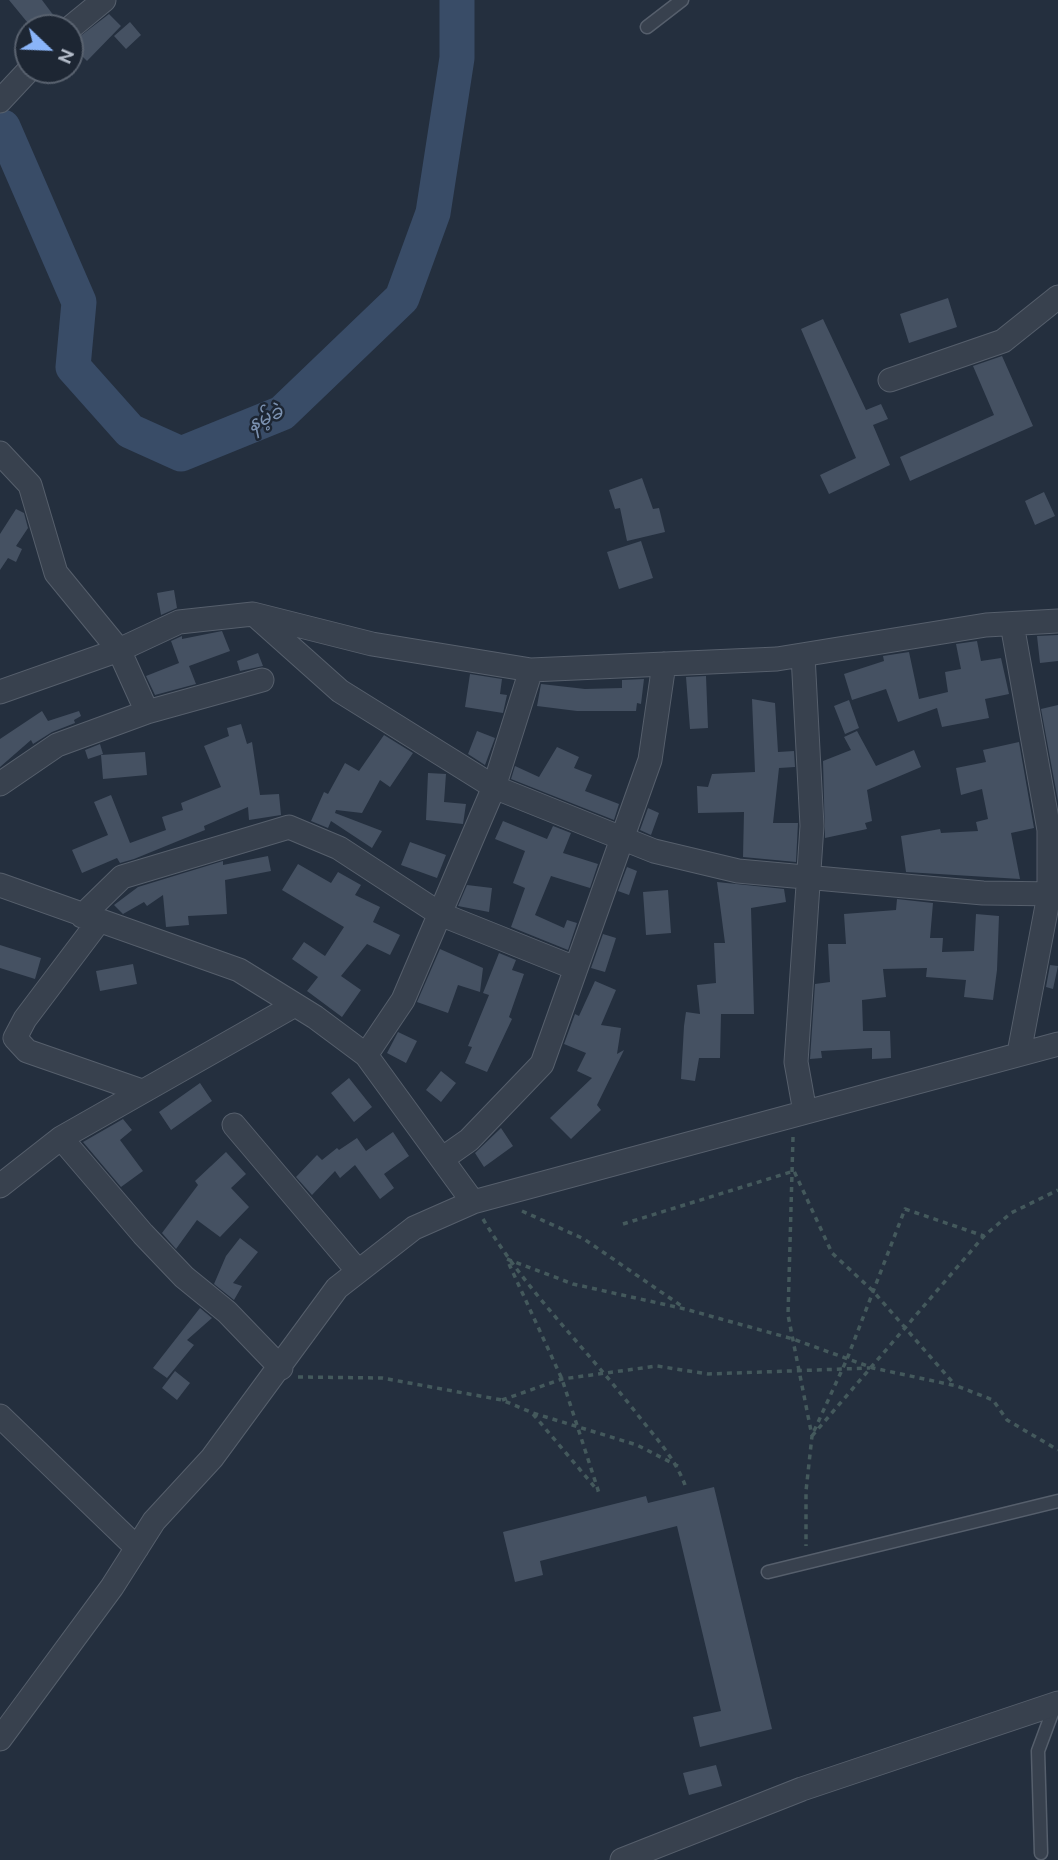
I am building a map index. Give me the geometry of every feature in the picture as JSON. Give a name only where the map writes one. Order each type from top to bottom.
[{"type":"street","points":[[84,16],[104,0]]},
{"type":"street","points":[[0,101],[16,84]]},
{"type":"street","points":[[890,380],[1003,341],[1058,297]]},
{"type":"street","points":[[0,453],[30,485],[56,573],[120,650],[147,712]]},
{"type":"street","points":[[253,614],[340,691],[494,787],[654,851],[738,872],[983,893],[1053,895]]},
{"type":"street","points":[[0,692],[120,650],[179,622],[253,614],[372,644],[531,670],[803,655],[1012,624],[1058,621]]},
{"type":"street","points":[[1012,624],[1049,830],[1053,895],[1019,1053]]},
{"type":"street","points":[[799,1114],[796,1062],[812,825],[803,655]]},
{"type":"street","points":[[442,1160],[469,1140],[542,1064],[650,760],[664,664]]},
{"type":"street","points":[[366,1055],[403,1000],[440,914],[494,787],[531,670]]},
{"type":"street","points":[[0,784],[57,745],[147,712],[262,680]]},
{"type":"street","points":[[142,1091],[27,1051],[15,1038],[91,918],[122,877],[289,827],[339,848],[440,914],[575,968]]},
{"type":"street","points":[[0,885],[239,970],[295,1005],[366,1055],[442,1160],[482,1199]]},
{"type":"street","points":[[0,1186],[61,1138],[295,1005]]},
{"type":"street","points":[[0,1739],[112,1587],[154,1521],[212,1458],[278,1372],[337,1288],[414,1228],[482,1199],[1058,1044]]},
{"type":"street","points":[[234,1125],[357,1270]]},
{"type":"street","points":[[61,1138],[143,1234],[184,1277],[227,1312],[278,1372]]},
{"type":"street","points":[[0,1416],[137,1548]]},
{"type":"street","points":[[622,1860],[802,1789],[1056,1704]]},
{"type":"lane","points":[[647,27],[682,0]]},
{"type":"lane","points":[[768,1572],[1058,1501]]},
{"type":"lane","points":[[1041,1853],[1038,1751],[1056,1704]]},
{"type":"path","points":[[799,1114],[788,1315],[812,1436],[806,1491],[805,1563]]},
{"type":"path","points":[[623,1224],[794,1171]]},
{"type":"path","points":[[794,1171],[832,1253],[873,1291],[957,1386]]},
{"type":"path","points":[[812,1436],[984,1236],[1011,1213],[1058,1190]]},
{"type":"path","points":[[482,1199],[562,1379],[599,1493],[533,1413]]},
{"type":"path","points":[[482,1199],[584,1239],[685,1309]]},
{"type":"path","points":[[812,1436],[847,1359],[905,1209],[984,1236]]},
{"type":"path","points":[[507,1259],[573,1284],[685,1309],[793,1339],[873,1367],[957,1386],[993,1400],[1007,1420],[1058,1450]]},
{"type":"path","points":[[507,1259],[606,1373],[678,1466],[685,1485]]},
{"type":"path","points":[[502,1400],[562,1379],[657,1366],[708,1374],[873,1367]]},
{"type":"path","points":[[278,1372],[382,1378],[502,1400],[533,1413],[637,1445],[678,1466]]},
{"type":"building","points":[[9,0],[42,0],[52,14],[20,14]]},
{"type":"building","points":[[109,14],[121,26],[87,61],[84,58],[84,33]]},
{"type":"building","points":[[130,22],[141,35],[126,49],[114,36]]},
{"type":"building","points":[[948,298],[957,327],[909,343],[900,314]]},
{"type":"building","points":[[823,319],[866,410],[881,404],[888,419],[873,425],[890,465],[829,494],[820,475],[856,458],[801,329]]},
{"type":"building","points":[[1002,356],[1033,426],[910,481],[900,457],[994,415],[973,366]]},
{"type":"building","points":[[642,478],[653,509],[659,508],[665,532],[627,541],[620,508],[615,509],[609,490]]},
{"type":"building","points":[[1044,492],[1055,516],[1035,525],[1025,501]]},
{"type":"building","points":[[16,509],[24,513],[28,528],[16,546],[22,549],[16,562],[8,558],[0,570],[0,534]]},
{"type":"building","points":[[641,541],[653,578],[619,589],[607,552]]},
{"type":"building","points":[[174,590],[177,608],[161,615],[157,593]]},
{"type":"building","points":[[222,631],[230,651],[189,666],[196,684],[155,695],[146,676],[179,663],[171,641],[182,636],[182,639]]},
{"type":"building","points":[[1058,635],[1058,661],[1040,663],[1037,636]]},
{"type":"building","points":[[977,641],[981,661],[1001,658],[1009,694],[985,699],[989,718],[942,727],[937,708],[898,722],[886,689],[852,700],[844,674],[884,661],[883,656],[909,652],[919,699],[948,692],[945,672],[961,669],[956,644]]},
{"type":"building","points":[[258,653],[263,666],[240,671],[237,661]]},
{"type":"building","points":[[470,674],[502,679],[500,694],[507,695],[503,713],[465,707]]},
{"type":"building","points":[[706,676],[708,728],[690,729],[686,677]]},
{"type":"building","points":[[644,679],[641,704],[637,703],[636,711],[577,711],[537,706],[541,684],[585,689],[622,688],[622,680]]},
{"type":"building","points":[[752,699],[775,703],[778,752],[794,751],[795,767],[779,768],[773,823],[798,823],[796,862],[743,857],[744,812],[698,813],[697,786],[708,787],[712,774],[755,772]]},
{"type":"building","points":[[849,700],[859,728],[845,734],[834,706]]},
{"type":"building","points":[[1058,705],[1058,801],[1041,709]]},
{"type":"building","points":[[42,711],[48,721],[79,711],[81,716],[74,720],[75,723],[52,732],[33,744],[31,740],[0,767],[0,739]]},
{"type":"building","points":[[241,724],[247,744],[252,742],[260,795],[279,794],[281,815],[249,820],[248,807],[204,826],[205,830],[134,859],[120,863],[117,858],[82,873],[72,850],[108,835],[94,802],[111,795],[130,843],[166,830],[162,817],[183,810],[181,803],[221,787],[204,746],[229,736],[227,728]]},
{"type":"building","points":[[477,731],[495,738],[485,765],[468,754]]},
{"type":"building","points":[[857,731],[876,766],[914,750],[921,767],[867,790],[872,821],[865,823],[867,829],[825,838],[823,761],[851,750],[844,737]]},
{"type":"building","points":[[384,735],[413,753],[390,787],[380,780],[362,813],[336,810],[335,813],[382,831],[372,848],[331,821],[328,828],[311,821],[324,792],[328,794],[345,763],[359,771]]},
{"type":"building","points":[[1019,742],[1034,828],[1011,833],[1020,879],[906,872],[901,836],[940,829],[941,833],[978,831],[976,822],[988,819],[982,789],[961,795],[956,768],[986,762],[983,750]]},
{"type":"building","points":[[100,744],[103,754],[88,759],[85,750]]},
{"type":"building","points":[[557,747],[579,757],[574,768],[592,775],[585,791],[619,804],[614,820],[511,779],[515,766],[539,777]]},
{"type":"building","points":[[145,752],[147,775],[103,779],[101,755]]},
{"type":"building","points":[[428,773],[446,774],[444,802],[466,804],[463,824],[426,820]]},
{"type":"building","points":[[648,808],[659,813],[651,835],[640,830]]},
{"type":"building","points":[[503,821],[547,839],[553,826],[571,833],[563,853],[598,864],[590,888],[551,876],[535,915],[564,928],[567,920],[577,923],[568,950],[511,927],[525,888],[513,883],[525,851],[495,839]]},
{"type":"building","points":[[410,842],[446,855],[437,878],[401,865]]},
{"type":"building","points":[[268,856],[271,871],[225,880],[227,914],[188,916],[189,925],[166,927],[163,895],[147,906],[144,902],[123,914],[114,905],[138,887],[223,861],[223,865]]},
{"type":"building","points":[[298,864],[331,883],[338,872],[361,885],[355,895],[380,907],[373,922],[400,935],[390,955],[367,944],[341,976],[361,990],[342,1017],[307,991],[318,977],[292,959],[304,942],[325,956],[344,927],[282,890]]},
{"type":"building","points":[[627,867],[637,871],[629,895],[618,891]]},
{"type":"building","points":[[717,882],[784,889],[786,902],[751,908],[754,1014],[721,1014],[720,1058],[699,1058],[695,1081],[681,1079],[686,1012],[700,1014],[697,985],[716,983],[714,943],[725,943]]},
{"type":"building","points":[[467,885],[492,888],[489,912],[458,906]]},
{"type":"building","points":[[668,890],[671,933],[646,935],[643,892]]},
{"type":"building","points":[[897,899],[933,903],[930,938],[943,938],[942,952],[974,951],[976,914],[999,916],[993,1000],[964,997],[966,980],[926,977],[927,968],[883,969],[886,997],[862,1000],[863,1031],[890,1031],[891,1058],[872,1059],[872,1048],[821,1051],[822,1058],[810,1059],[815,984],[830,982],[828,944],[846,944],[844,914],[896,910]]},
{"type":"building","points":[[603,934],[616,938],[605,972],[591,968]]},
{"type":"building","points":[[0,945],[41,958],[35,979],[0,968]]},
{"type":"building","points":[[440,949],[483,968],[480,992],[458,985],[448,1013],[417,1002]]},
{"type":"building","points":[[499,953],[516,960],[512,970],[524,974],[509,1017],[512,1019],[487,1072],[465,1063],[472,1047],[468,1046],[489,995],[483,993]]},
{"type":"building","points":[[133,964],[137,984],[100,991],[96,971]]},
{"type":"building","points":[[1050,965],[1058,966],[1053,989],[1046,987]]},
{"type":"building","points":[[595,981],[616,990],[601,1025],[621,1028],[617,1054],[624,1050],[597,1105],[601,1110],[571,1139],[550,1118],[592,1078],[577,1071],[586,1053],[564,1044],[575,1014],[579,1016]]},
{"type":"building","points":[[398,1032],[417,1041],[406,1063],[387,1053]]},
{"type":"building","points":[[441,1071],[456,1083],[441,1102],[426,1090]]},
{"type":"building","points":[[349,1078],[372,1107],[354,1122],[331,1093]]},
{"type":"building","points":[[200,1083],[212,1101],[171,1130],[159,1112]]},
{"type":"building","points":[[123,1119],[132,1130],[120,1140],[143,1171],[121,1187],[83,1142]]},
{"type":"building","points":[[501,1128],[513,1146],[484,1167],[475,1153]]},
{"type":"building","points":[[393,1132],[409,1156],[384,1174],[394,1188],[380,1199],[355,1165],[340,1178],[335,1171],[312,1195],[296,1177],[317,1155],[322,1160],[337,1148],[339,1150],[357,1138],[366,1151]]},
{"type":"building","points":[[226,1152],[246,1174],[231,1188],[249,1207],[220,1237],[197,1220],[176,1249],[162,1233],[198,1185],[195,1181]]},
{"type":"building","points":[[240,1238],[258,1252],[233,1283],[242,1286],[234,1300],[214,1284],[226,1256]]},
{"type":"building","points":[[200,1308],[212,1318],[187,1340],[194,1345],[167,1378],[153,1368]]},
{"type":"building","points":[[175,1371],[190,1383],[177,1400],[162,1388]]},
{"type":"building","points":[[714,1487],[772,1729],[700,1747],[693,1717],[721,1711],[677,1526],[540,1561],[543,1575],[515,1582],[503,1532],[646,1496],[648,1503]]},
{"type":"building","points":[[716,1765],[722,1786],[689,1795],[683,1773]]},
{"type":"waterway","name":"နမ့်ခဲ","points":[[3,127],[79,302],[73,367],[130,431],[181,454],[282,413],[402,298],[433,213],[457,58],[457,0]]}]
